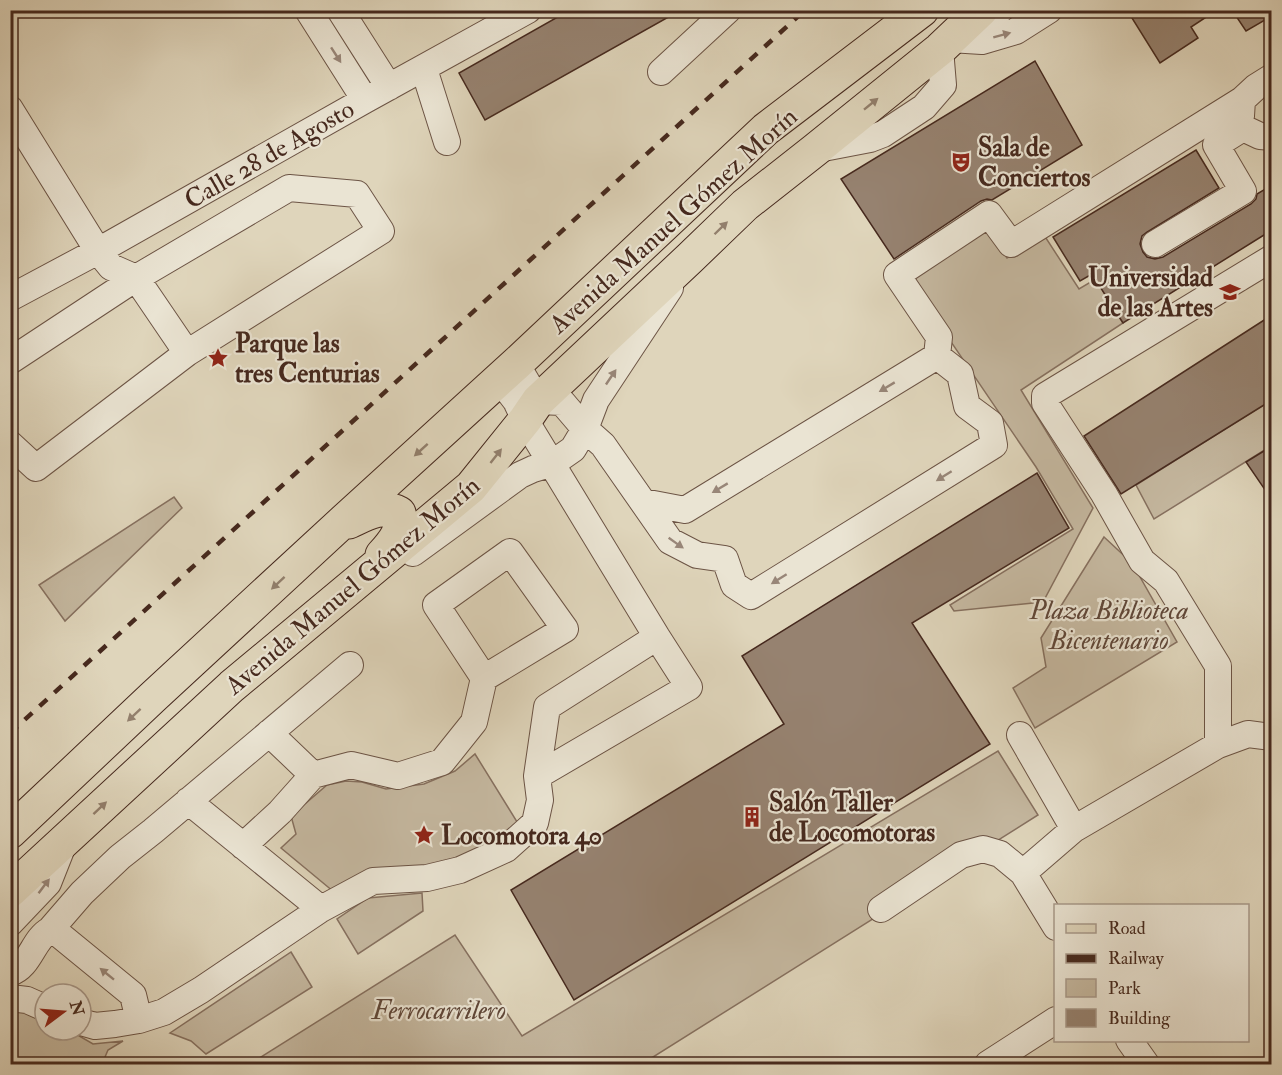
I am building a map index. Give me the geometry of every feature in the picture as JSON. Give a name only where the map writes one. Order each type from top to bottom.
[{"type":"main road","name":"Avenida Manuel Gómez Morín","points":[[10,832],[766,129],[922,10]]},
{"type":"main road","name":"Avenida Manuel Gómez Morín","points":[[10,891],[232,686],[471,487],[531,410],[745,205],[960,30]]},
{"type":"main road","points":[[337,527],[373,511],[386,509],[399,513],[401,528],[388,548],[357,582]]},
{"type":"street","points":[[308,10],[365,100]]},
{"type":"street","points":[[340,10],[390,87]]},
{"type":"street","name":"Calle 28 de Agosto","points":[[10,298],[528,10]]},
{"type":"street","points":[[661,72],[728,10]]},
{"type":"street","points":[[960,30],[1000,10]]},
{"type":"street","points":[[960,30],[982,40],[1016,32],[1050,10]]},
{"type":"street","points":[[424,69],[447,142]]},
{"type":"street","points":[[937,356],[939,337],[897,275],[989,214],[1011,244],[1242,100],[1272,77]]},
{"type":"street","points":[[1242,100],[1243,128]]},
{"type":"street","points":[[10,109],[98,251],[111,267],[136,278],[186,353]]},
{"type":"street","points":[[1243,128],[1260,136],[1272,137]]},
{"type":"street","points":[[1155,244],[1243,191],[1216,145],[1243,128]]},
{"type":"street","points":[[10,361],[136,278],[289,188],[357,194],[381,231],[186,353],[36,468],[10,444]]},
{"type":"street","points":[[357,582],[418,550],[520,476],[533,469],[553,464],[573,449],[585,429],[596,400],[690,258]]},
{"type":"street","points":[[1218,745],[1218,666],[1166,581],[1143,561],[1104,494],[1045,403],[1045,396],[1272,258]]},
{"type":"street","points":[[531,410],[562,402],[585,429],[603,445],[670,541],[697,555],[725,559],[734,585],[751,596],[994,445],[990,423],[967,406],[960,374],[937,356]]},
{"type":"street","points":[[643,502],[685,510],[937,356]]},
{"type":"street","points":[[507,372],[516,401],[531,410],[553,464],[689,687],[537,776]]},
{"type":"street","points":[[243,846],[280,812],[313,775],[351,765],[398,776],[442,762],[474,722],[484,678],[565,629],[510,552],[436,605],[484,678]]},
{"type":"street","points":[[93,1025],[139,1020],[164,1011],[201,990],[321,909],[373,880],[427,878],[460,870],[507,849],[535,824],[540,800],[537,776],[547,707],[657,637]]},
{"type":"street","points":[[10,973],[17,971],[43,934],[50,930],[82,893],[120,857],[350,665]]},
{"type":"street","points":[[269,733],[313,775]]},
{"type":"street","points":[[1023,873],[1074,829],[1218,745],[1248,734],[1272,737]]},
{"type":"street","points":[[1020,735],[1074,829]]},
{"type":"street","points":[[188,801],[321,909]]},
{"type":"street","points":[[10,923],[48,883],[65,840]]},
{"type":"street","points":[[881,909],[961,855],[983,849],[1000,854],[1023,873],[1054,924]]},
{"type":"street","points":[[50,930],[56,932],[133,995],[139,1020]]},
{"type":"street","points":[[10,998],[27,999],[33,1002]]},
{"type":"street","points":[[988,1065],[1054,1021]]},
{"type":"street","points":[[1130,1042],[1146,1065]]},
{"type":"green space","points":[[986,228],[1007,258],[1044,235],[1079,289],[1155,244],[1160,255],[1103,291],[1123,323],[1021,390],[1093,508],[1043,602],[954,611],[950,605],[1073,529],[1036,467],[909,280]]},
{"type":"green space","points":[[1271,400],[1271,446],[1154,519],[1136,485]]},
{"type":"green space","points":[[174,497],[182,508],[65,621],[39,585]]},
{"type":"green space","name":"Plaza Biblioteca Bicentenario","points":[[1104,537],[1132,563],[1177,642],[1035,728],[1013,688],[1046,667],[1041,638]]},
{"type":"green space","points":[[998,751],[1038,815],[642,1064],[250,1064],[455,935],[522,1036]]},
{"type":"green space","points":[[475,754],[519,825],[495,847],[334,892],[281,848],[296,834],[291,816],[327,785],[346,781],[362,782],[386,789],[424,784],[455,771]]},
{"type":"green space","name":"Ferrocarrilero","points":[[422,893],[423,911],[358,954],[337,919],[368,898]]},
{"type":"green space","name":"Ferrocarrilero","points":[[291,952],[312,987],[206,1054],[191,1041],[170,1033]]},
{"type":"green space","points":[[10,1006],[33,1014],[33,1042],[90,1042],[93,1044],[123,1041],[108,1050],[102,1064],[11,1064]]},
{"type":"building","points":[[570,10],[681,10],[485,120],[459,73]]},
{"type":"building","points":[[1127,10],[1217,10],[1191,27],[1198,38],[1160,63]]},
{"type":"building","points":[[1232,10],[1272,10],[1272,16],[1246,31]]},
{"type":"building","name":"Sala de Conciertos","points":[[1035,61],[1082,145],[992,200],[981,201],[894,259],[841,179]]},
{"type":"building","points":[[1196,150],[1219,188],[1142,236],[1140,244],[1147,257],[1155,259],[1163,257],[1251,204],[1257,194],[1272,185],[1272,230],[1123,323],[1092,274],[1080,281],[1053,237]]},
{"type":"building","points":[[1272,315],[1272,400],[1121,494],[1084,436]]},
{"type":"building","points":[[1272,446],[1272,500],[1246,462]]},
{"type":"building","name":"Salón Taller de Locomotoras","points":[[1037,473],[1069,528],[912,623],[990,744],[574,1000],[511,890],[784,724],[742,656]]},
{"type":"railway","points":[[10,733],[805,10]]},
{"type":"place","name":"Sala de Conciertos","points":[[961,162]]},
{"type":"place","name":"Universidad de las Artes","points":[[1230,292]]},
{"type":"place","name":"Parque las tres Centurias","points":[[218,358]]},
{"type":"place","name":"Salón Taller de Locomotoras","points":[[752,817]]},
{"type":"place","name":"Locomotora 40","points":[[424,835]]}]
